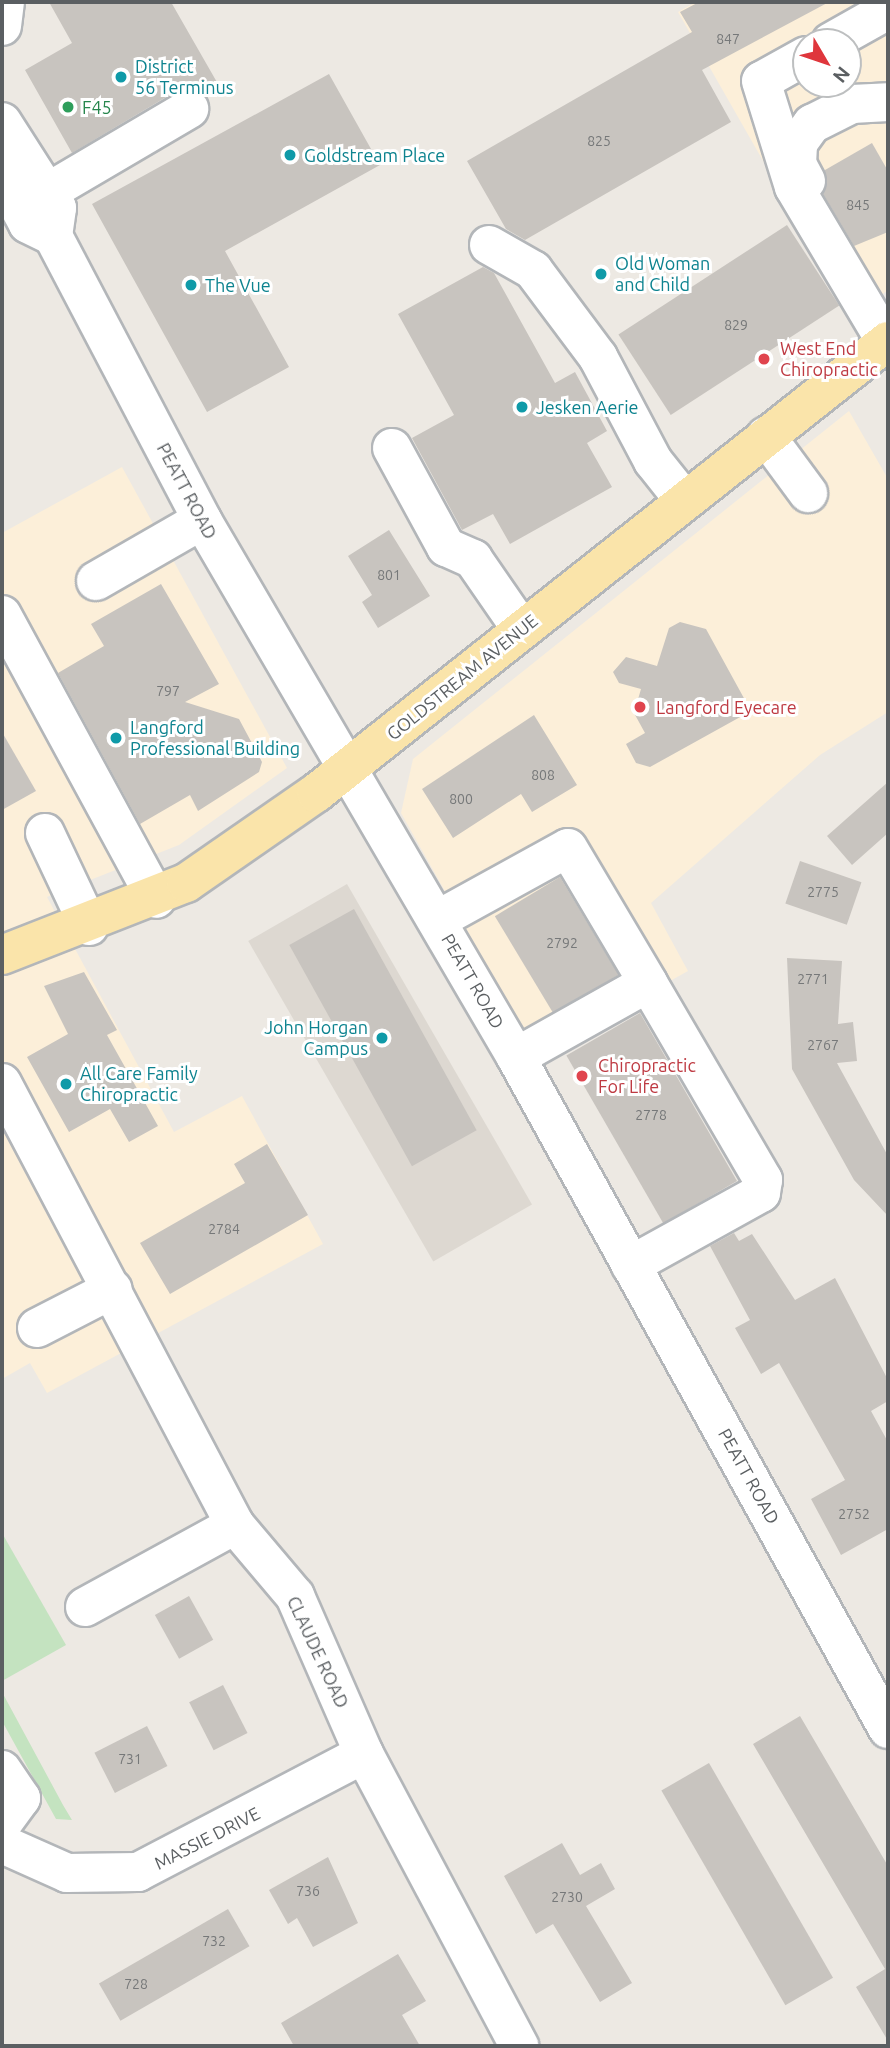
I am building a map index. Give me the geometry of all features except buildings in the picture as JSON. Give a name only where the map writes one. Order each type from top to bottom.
[{"type":"main road","name":"GOLDSTREAM AVENUE","points":[[2,956],[89,926],[156,898],[349,767],[887,342]]},
{"type":"street","points":[[856,28],[888,10]]},
{"type":"street","points":[[792,64],[761,81],[794,187],[849,284],[887,342]]},
{"type":"street","points":[[849,284],[847,248],[797,164],[798,143],[812,124],[852,103],[888,102]]},
{"type":"street","points":[[48,192],[189,109]]},
{"type":"street","name":"PEATT ROAD","points":[[2,122],[57,208],[53,236],[202,520],[516,1056],[888,1729]]},
{"type":"street","name":"PEATT ROAD","points":[[2,175],[28,224],[53,236]]},
{"type":"street","points":[[489,245],[533,270],[598,357],[653,461],[684,500]]},
{"type":"street","points":[[766,436],[808,493]]},
{"type":"street","points":[[391,448],[446,547],[473,559],[522,630]]},
{"type":"street","points":[[96,581],[202,520]]},
{"type":"street","points":[[2,615],[156,898]]},
{"type":"street","points":[[45,833],[89,926]]},
{"type":"street","points":[[437,920],[568,848],[764,1180],[761,1193],[631,1265]]},
{"type":"street","points":[[516,1056],[648,983]]},
{"type":"street","name":"CLAUDE ROAD","points":[[2,1083],[12,1121],[113,1289],[130,1334],[235,1525],[295,1596],[364,1754],[519,2046]]},
{"type":"street","points":[[37,1328],[113,1289]]},
{"type":"street","points":[[85,1607],[235,1525]]},
{"type":"street","name":"MASSIE DRIVE","points":[[2,1844],[67,1873],[138,1871],[364,1754]]},
{"type":"street","points":[[2,1770],[21,1798],[2,1824]]},
{"type":"shaded area","points":[[696,2],[888,2],[888,290],[853,318],[678,12]]},
{"type":"shaded area","points":[[849,411],[888,479],[888,712],[820,755],[651,903],[688,971],[537,1055],[401,813],[413,759]]},
{"type":"shaded area","points":[[122,467],[287,768],[179,845],[47,897],[174,1132],[242,1096],[323,1244],[47,1393],[30,1363],[2,1379],[2,533]]},
{"type":"shaded area","points":[[347,884],[532,1204],[433,1261],[248,941]]},
{"type":"green space","points":[[2,1533],[66,1645],[2,1681]]},
{"type":"green space","points":[[2,1692],[72,1820],[56,1819],[2,1721]]},
{"type":"place","name":"District 56 Terminus","points":[[121,77]]},
{"type":"place","name":"F45","points":[[68,107]]},
{"type":"place","name":"Goldstream Place","points":[[290,155]]},
{"type":"place","name":"Old Woman and Child","points":[[601,274]]},
{"type":"place","name":"The Vue","points":[[191,285]]},
{"type":"place","name":"West End Chiropractic","points":[[764,359]]},
{"type":"place","name":"Jesken Aerie","points":[[522,407]]},
{"type":"place","name":"Langford Eyecare","points":[[640,707]]},
{"type":"place","name":"Langford Professional Building","points":[[116,738]]},
{"type":"place","name":"John Horgan Campus","points":[[382,1038]]},
{"type":"place","name":"Chiropractic For Life","points":[[582,1076]]},
{"type":"place","name":"All Care Family Chiropractic","points":[[66,1084]]}]
